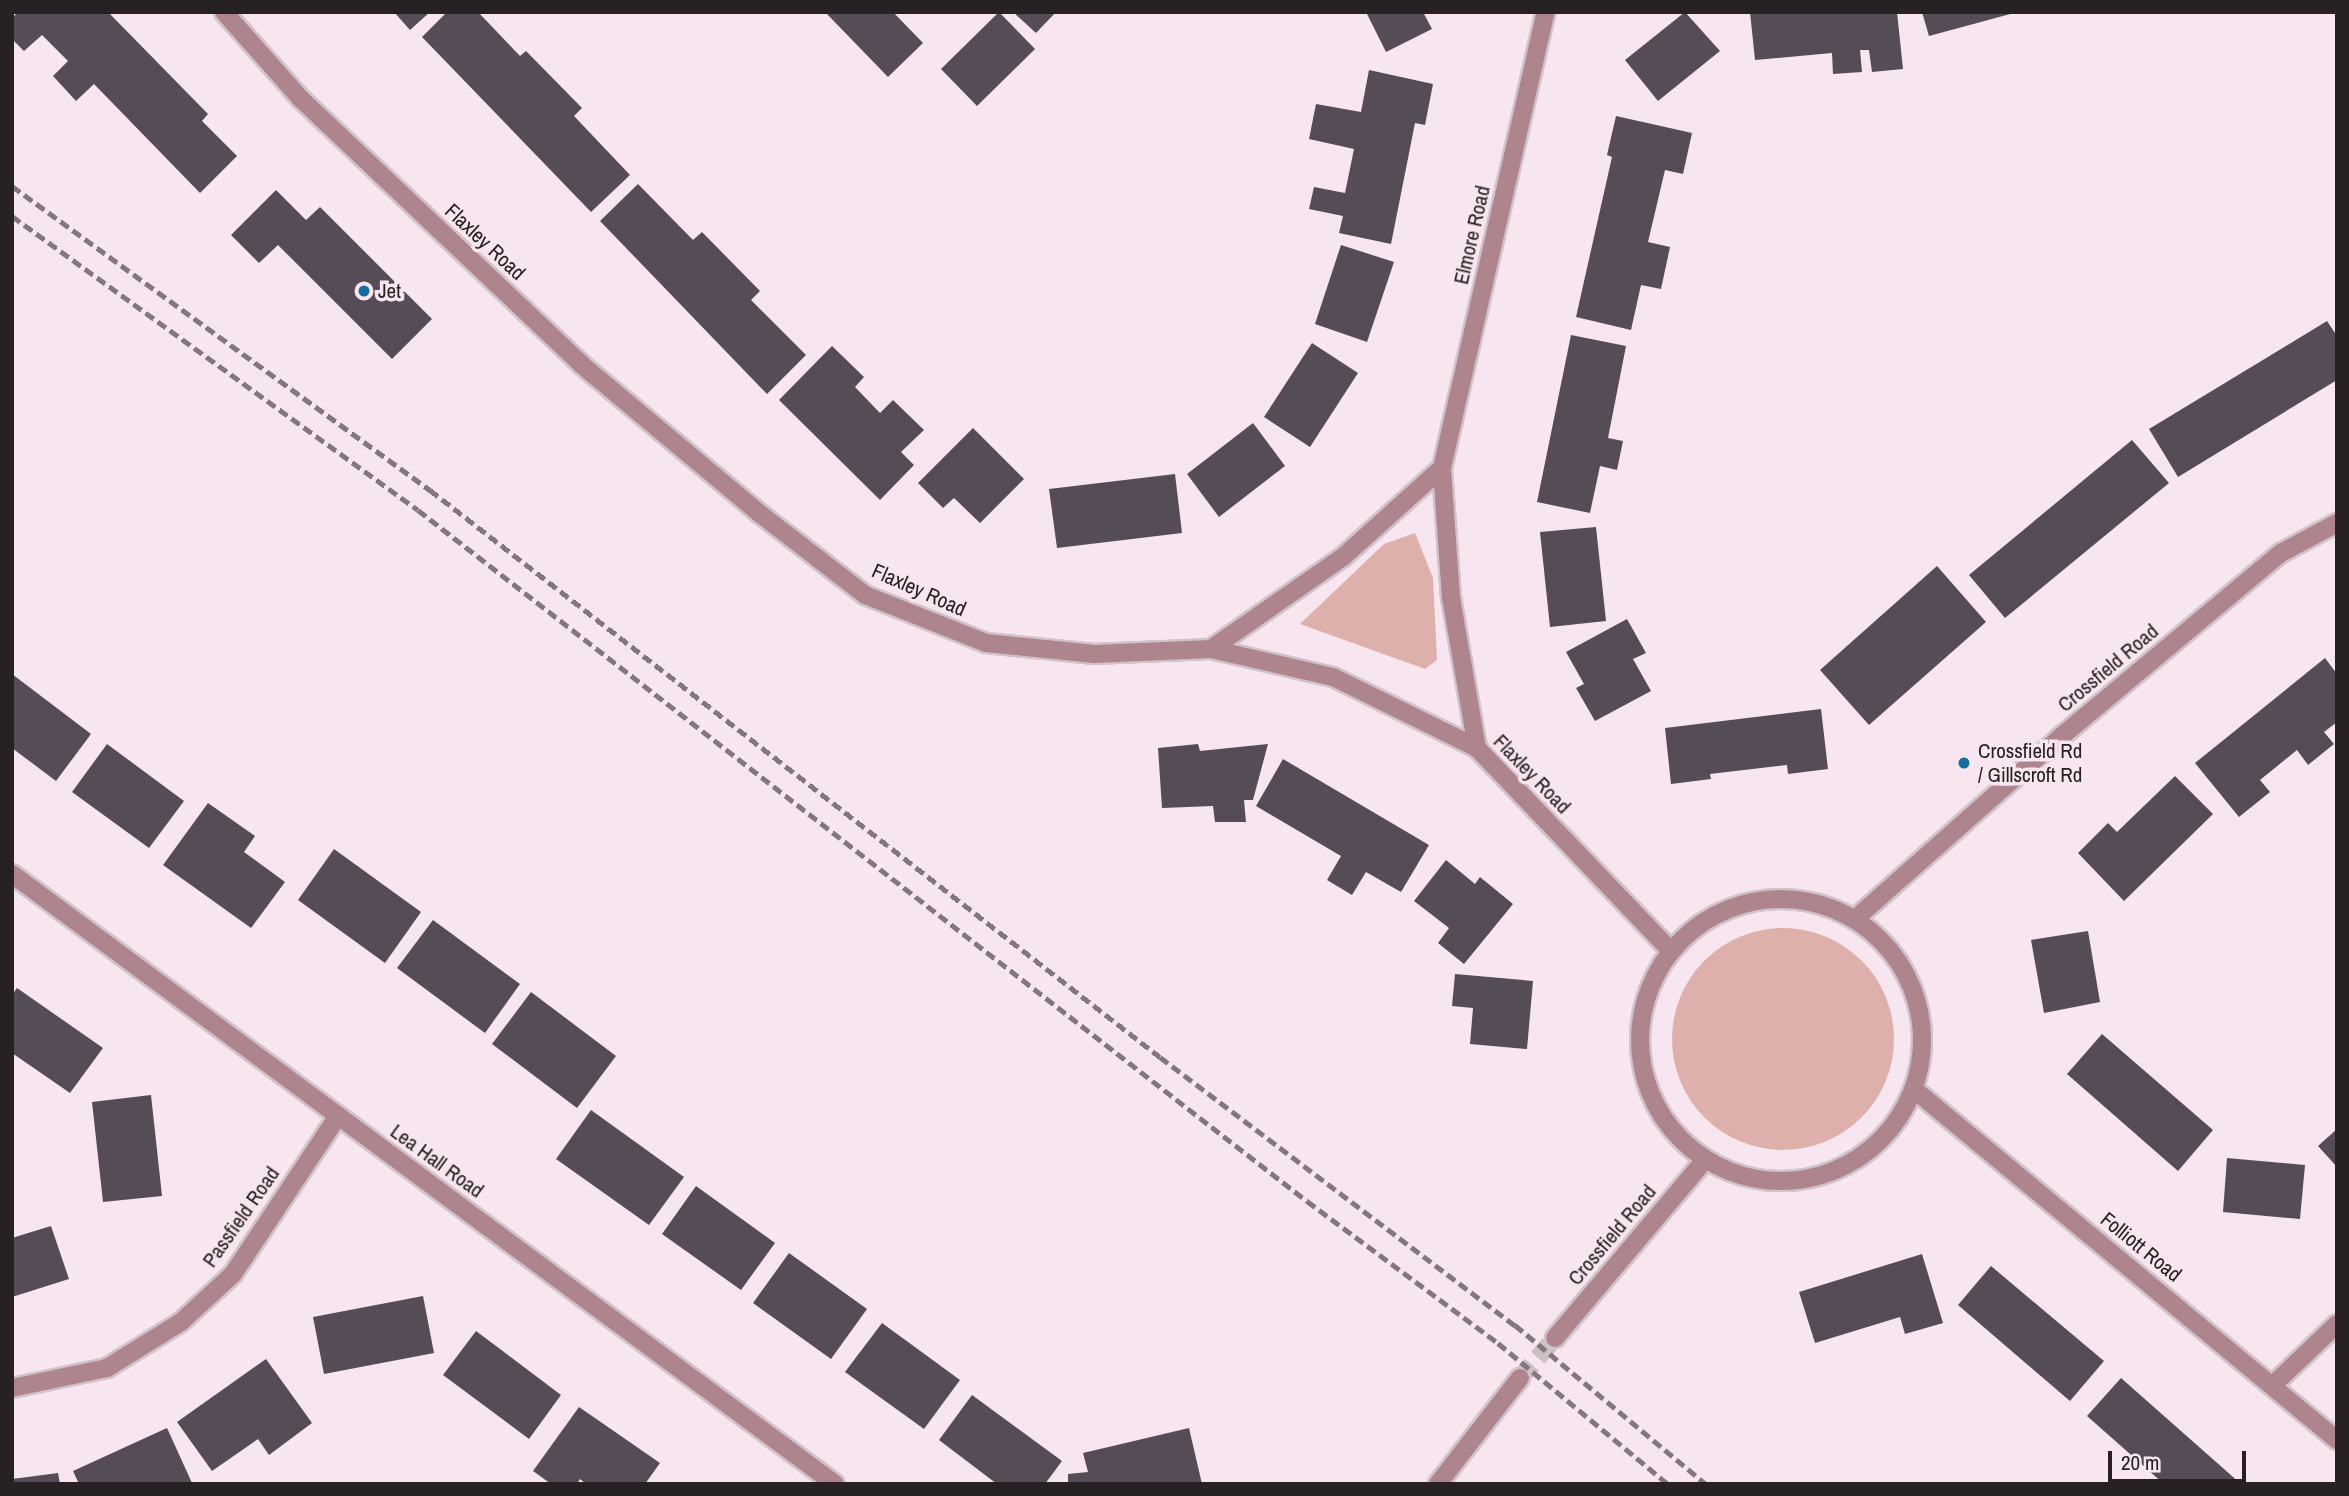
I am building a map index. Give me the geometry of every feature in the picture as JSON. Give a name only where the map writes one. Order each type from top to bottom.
[{"type":"street","name":"Flaxley Road","points":[[224,12],[301,99],[582,365],[759,513],[865,595],[986,643],[1094,654],[1211,649],[1333,677],[1476,748],[1670,950]]},
{"type":"street","name":"Elmore Road","points":[[1476,748],[1451,598],[1442,468],[1546,12]]},
{"type":"street","points":[[1211,649],[1343,557],[1442,468]]},
{"type":"street","name":"Crossfield Road","points":[[1855,919],[2063,735],[2281,554],[2337,523]]},
{"type":"street","name":"Lea Hall Road","points":[[12,874],[835,1484]]},
{"type":"street","points":[[1757,900],[1808,900],[1855,919],[1894,953],[1917,999],[1923,1050],[1916,1091],[1883,1139],[1844,1168],[1797,1182],[1749,1179],[1704,1161],[1661,1118],[1640,1063],[1643,1003],[1670,950],[1709,917],[1757,900]]},
{"type":"street","name":"Folliott Road","points":[[1916,1091],[2337,1440]]},
{"type":"street","name":"Passfield Road","points":[[12,1388],[107,1368],[181,1322],[233,1274],[338,1116]]},
{"type":"street","name":"Crossfield Road","points":[[1555,1338],[1704,1161]]},
{"type":"street","points":[[2273,1385],[2337,1324]]},
{"type":"street","points":[[1438,1484],[1520,1378]]},
{"type":"shaded area","points":[[1415,533],[1433,578],[1437,660],[1425,669],[1300,624],[1384,544]]},
{"type":"shaded area","points":[[1783,928],[1805,930],[1825,936],[1853,953],[1869,969],[1886,997],[1892,1017],[1892,1061],[1886,1081],[1869,1109],[1853,1125],[1825,1142],[1805,1148],[1783,1150],[1761,1148],[1741,1142],[1713,1125],[1697,1109],[1680,1081],[1674,1061],[1672,1039],[1674,1017],[1680,997],[1697,969],[1713,953],[1741,936],[1761,930]]},
{"type":"building","points":[[18,12],[108,12],[208,114],[202,121],[237,156],[200,193],[94,84],[76,101],[53,76],[68,61],[42,35],[24,51],[12,39],[12,18]]},
{"type":"building","points":[[394,12],[430,12],[410,30]]},
{"type":"building","points":[[447,12],[478,12],[520,56],[526,51],[582,108],[574,116],[630,175],[591,212],[422,37]]},
{"type":"building","points":[[825,12],[893,12],[923,43],[888,77]]},
{"type":"building","points":[[999,12],[1035,49],[977,106],[941,69]]},
{"type":"building","points":[[1013,12],[1056,12],[1036,33]]},
{"type":"building","points":[[1366,12],[1423,12],[1432,29],[1386,52]]},
{"type":"building","points":[[1685,12],[1720,51],[1658,101],[1625,60]]},
{"type":"building","points":[[1750,12],[1897,12],[1903,69],[1872,72],[1869,50],[1860,50],[1862,72],[1833,74],[1832,53],[1755,60]]},
{"type":"building","points":[[1922,12],[2014,12],[2014,13],[1929,36]]},
{"type":"building","points":[[1369,70],[1433,84],[1425,125],[1415,123],[1391,244],[1339,233],[1343,216],[1309,209],[1314,187],[1345,193],[1354,149],[1309,139],[1316,104],[1361,112]]},
{"type":"building","points":[[1616,116],[1692,133],[1683,174],[1665,170],[1648,242],[1670,247],[1661,289],[1641,285],[1631,330],[1576,317],[1612,157],[1607,155]]},
{"type":"building","points":[[638,184],[693,240],[702,232],[760,291],[751,300],[806,355],[767,394],[600,221]]},
{"type":"building","name":"Jet","points":[[276,190],[306,220],[320,207],[432,319],[392,359],[278,245],[259,263],[231,235]]},
{"type":"building","points":[[1341,245],[1394,262],[1367,342],[1315,324]]},
{"type":"building","points":[[2327,321],[2337,336],[2337,380],[2178,477],[2149,429]]},
{"type":"building","points":[[1571,335],[1626,346],[1608,438],[1623,441],[1617,470],[1600,466],[1590,513],[1537,502]]},
{"type":"building","points":[[1312,343],[1358,373],[1310,447],[1264,417]]},
{"type":"building","points":[[832,346],[864,377],[855,387],[880,413],[893,400],[924,430],[901,452],[914,465],[880,500],[779,400]]},
{"type":"building","points":[[1253,423],[1285,466],[1219,517],[1187,474]]},
{"type":"building","points":[[973,428],[1024,479],[980,523],[954,498],[943,508],[918,483]]},
{"type":"building","points":[[2132,440],[2169,483],[2005,618],[1969,575]]},
{"type":"building","points":[[1175,474],[1182,533],[1057,548],[1049,489]]},
{"type":"building","points":[[1596,527],[1606,621],[1550,627],[1540,532]]},
{"type":"building","points":[[1937,566],[1986,622],[1869,725],[1820,670]]},
{"type":"building","points":[[1627,619],[1646,653],[1633,659],[1651,691],[1595,721],[1576,688],[1584,684],[1566,652]]},
{"type":"building","points":[[2325,658],[2337,674],[2337,722],[2324,732],[2334,744],[2308,765],[2297,750],[2260,780],[2270,792],[2239,817],[2195,763]]},
{"type":"building","points":[[12,674],[91,734],[56,781],[12,748]]},
{"type":"building","points":[[1821,709],[1828,769],[1788,774],[1787,765],[1710,774],[1711,779],[1671,784],[1665,728]]},
{"type":"building","points":[[107,744],[184,801],[149,848],[72,792]]},
{"type":"building","points":[[1198,744],[1200,751],[1268,744],[1253,800],[1244,800],[1246,822],[1215,822],[1213,806],[1162,808],[1158,748]]},
{"type":"building","points":[[1283,759],[1429,845],[1401,892],[1366,872],[1352,895],[1327,880],[1341,856],[1256,806]]},
{"type":"building","points":[[2175,776],[2213,814],[2124,901],[2078,853],[2108,823],[2117,832]]},
{"type":"building","points":[[208,803],[255,836],[244,852],[285,882],[251,928],[163,865]]},
{"type":"building","points":[[334,849],[421,912],[385,963],[298,900]]},
{"type":"building","points":[[1446,860],[1475,884],[1480,877],[1513,904],[1464,964],[1438,943],[1449,928],[1414,901]]},
{"type":"building","points":[[433,920],[520,984],[485,1033],[397,968]]},
{"type":"building","points":[[2088,931],[2100,1002],[2044,1013],[2031,940]]},
{"type":"building","points":[[1455,974],[1533,981],[1527,1049],[1470,1044],[1473,1008],[1452,1006]]},
{"type":"building","points":[[17,988],[103,1048],[70,1093],[12,1053],[12,995]]},
{"type":"building","points":[[531,992],[616,1056],[577,1108],[492,1044]]},
{"type":"building","points":[[2102,1034],[2213,1130],[2178,1171],[2067,1074]]},
{"type":"building","points":[[151,1095],[162,1196],[103,1202],[92,1102]]},
{"type":"building","points":[[591,1110],[684,1177],[649,1225],[556,1159]]},
{"type":"building","points":[[2337,1129],[2337,1167],[2318,1146]]},
{"type":"building","points":[[2227,1158],[2305,1165],[2300,1219],[2223,1212]]},
{"type":"building","points":[[696,1186],[775,1243],[741,1290],[662,1234]]},
{"type":"building","points":[[51,1226],[69,1279],[12,1297],[12,1238]]},
{"type":"building","points":[[789,1253],[867,1309],[831,1359],[753,1303]]},
{"type":"building","points":[[1922,1254],[1943,1323],[1905,1334],[1900,1317],[1815,1343],[1799,1292]]},
{"type":"building","points":[[1991,1266],[2104,1361],[2070,1401],[1958,1305]]},
{"type":"building","points":[[423,1296],[434,1353],[324,1374],[313,1317]]},
{"type":"building","points":[[882,1323],[960,1380],[924,1429],[845,1372]]},
{"type":"building","points":[[476,1331],[561,1395],[529,1439],[443,1375]]},
{"type":"building","points":[[266,1359],[312,1423],[269,1455],[258,1439],[212,1471],[177,1422]]},
{"type":"building","points":[[2121,1378],[2241,1484],[2164,1484],[2087,1416]]},
{"type":"building","points":[[972,1395],[1062,1461],[1045,1484],[997,1484],[939,1440]]},
{"type":"building","points":[[579,1407],[660,1463],[645,1484],[586,1484],[580,1479],[577,1484],[551,1484],[533,1471]]},
{"type":"building","points":[[167,1428],[192,1483],[79,1484],[73,1471]]},
{"type":"building","points":[[1189,1428],[1202,1484],[1068,1484],[1068,1474],[1088,1472],[1083,1453]]},
{"type":"building","points":[[58,1473],[60,1484],[12,1484],[12,1479]]},
{"type":"tunnel","points":[[1520,1378],[1555,1338]]},
{"type":"railway","points":[[12,186],[430,490],[1160,1057],[1515,1325],[1706,1484]]},
{"type":"railway","points":[[12,216],[418,510],[1307,1201],[1498,1343],[1668,1484]]},
{"type":"place","name":"Jet","points":[[364,291]]},
{"type":"place","name":"Crossfield Rd / Gillscroft Rd","points":[[1964,763]]}]
